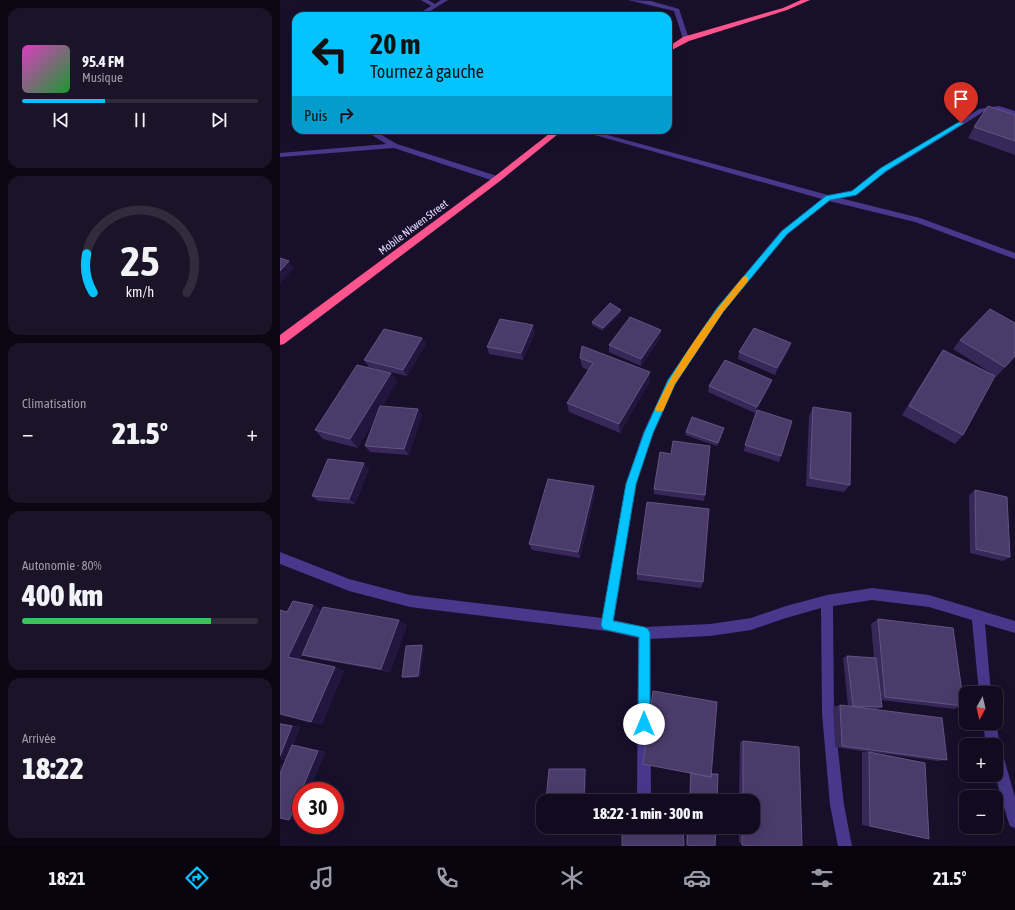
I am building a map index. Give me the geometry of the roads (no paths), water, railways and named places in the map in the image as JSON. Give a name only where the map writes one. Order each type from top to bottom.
[{"type":"highway","points":[[672,48],[686,39],[785,9],[807,0]]},
{"type":"highway","name":"Mobile Nkwen Street","points":[[280,341],[497,179],[554,134]]},
{"type":"street","points":[[424,0],[435,6]]},
{"type":"street","points":[[425,12],[445,0]]},
{"type":"street","points":[[631,0],[677,7],[686,39]]},
{"type":"street","points":[[607,625],[631,484],[648,433],[671,382],[720,310],[784,233],[828,198],[854,193],[883,170],[951,130],[981,110],[999,108],[1015,113]]},
{"type":"street","points":[[374,134],[394,146],[497,179]]},
{"type":"street","points":[[596,134],[828,198],[917,220],[1015,256]]},
{"type":"street","points":[[280,156],[394,146]]},
{"type":"street","points":[[280,558],[349,585],[410,601],[607,625],[644,633],[710,630],[751,624],[786,612],[827,601],[872,594],[929,601],[1015,627]]},
{"type":"street","points":[[827,601],[828,713],[837,804],[845,846]]},
{"type":"street","points":[[978,615],[984,686]]},
{"type":"street","points":[[644,633],[644,794]]},
{"type":"street","points":[[1003,779],[1015,821]]}]
